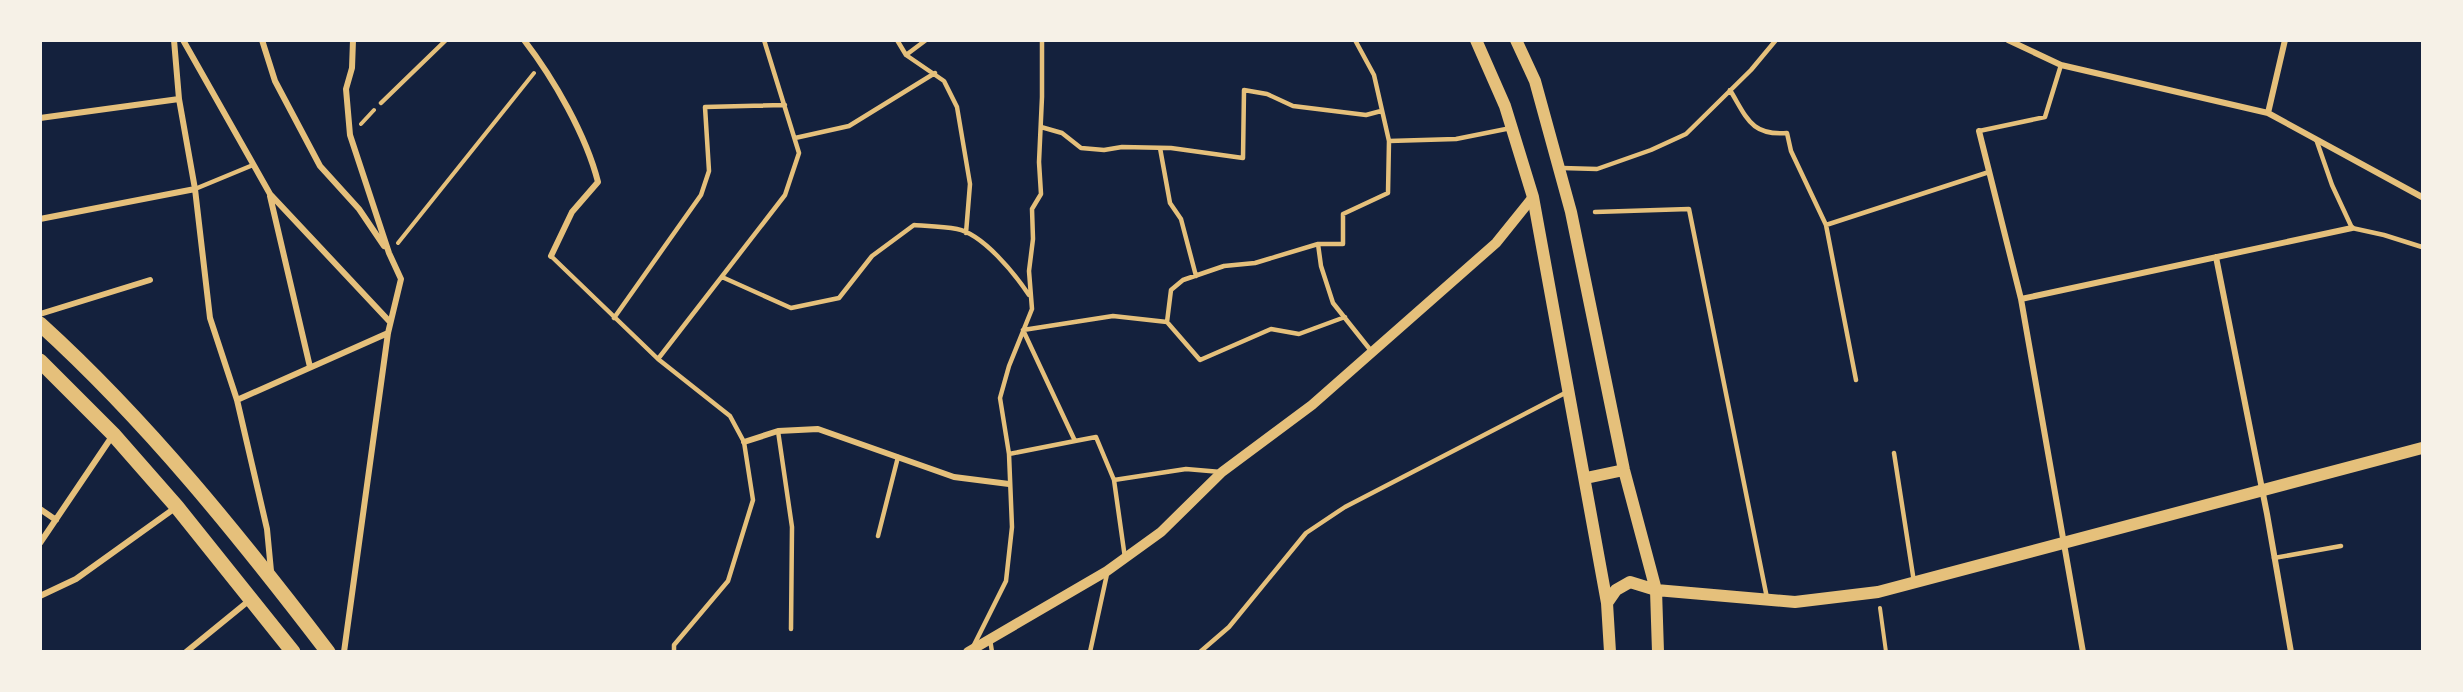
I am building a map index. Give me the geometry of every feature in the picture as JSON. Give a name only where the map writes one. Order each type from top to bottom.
[{"type":"main road","points":[[1476,40],[1505,106],[1533,197],[1586,478],[1607,603],[1610,651]]},
{"type":"main road","points":[[1516,40],[1535,81],[1571,212],[1624,470],[1656,590],[1658,651]]},
{"type":"main road","points":[[40,324],[78,358],[154,439],[271,578],[328,651]]},
{"type":"main road","points":[[40,361],[113,434],[177,507],[292,651]]},
{"type":"main road","points":[[1607,603],[1616,590],[1630,582],[1656,590],[1795,602],[1878,592],[2422,448]]},
{"type":"main road","points":[[1586,478],[1624,470]]},
{"type":"street","points":[[174,40],[179,99],[195,189],[210,318],[237,400],[267,529],[271,578]]},
{"type":"street","points":[[183,40],[270,194],[390,322]]},
{"type":"street","points":[[262,40],[275,81],[320,166],[359,209],[389,254]]},
{"type":"street","points":[[344,651],[388,333],[401,279],[389,254],[350,135],[346,89],[352,68],[352,40]]},
{"type":"street","points":[[524,40],[542,63],[591,155],[598,182],[572,212],[551,256]]},
{"type":"street","points":[[2008,40],[2061,65],[2268,113],[2422,197]]},
{"type":"street","points":[[2268,113],[2284,40]]},
{"type":"street","points":[[40,118],[179,99]]},
{"type":"street","points":[[1979,132],[2021,299],[2083,651]]},
{"type":"street","points":[[40,219],[195,189]]},
{"type":"street","points":[[270,194],[310,367]]},
{"type":"street","points":[[970,651],[1107,571],[1161,532],[1222,472],[1312,405],[1496,243],[1533,197]]},
{"type":"street","points":[[2021,299],[2352,228]]},
{"type":"street","points":[[2216,257],[2291,651]]},
{"type":"street","points":[[40,314],[150,280]]},
{"type":"street","points":[[237,400],[388,333]]},
{"type":"street","points":[[744,442],[778,431],[818,429],[954,477],[1009,484]]},
{"type":"street","points":[[40,543],[113,434]]},
{"type":"street","points":[[40,596],[76,579],[177,507]]},
{"type":"street","points":[[40,509],[56,520]]},
{"type":"street","points":[[186,651],[251,599]]},
{"type":"lane","points":[[381,103],[446,40]]},
{"type":"lane","points":[[658,359],[785,195],[800,153],[764,40]]},
{"type":"lane","points":[[897,40],[906,55],[945,81],[957,107],[970,184],[966,233]]},
{"type":"lane","points":[[906,55],[926,40]]},
{"type":"lane","points":[[970,651],[1006,581],[1012,527],[1009,454],[1000,398],[1009,366],[1032,309],[1029,271],[1033,238],[1032,209],[1041,194],[1039,162],[1042,40]]},
{"type":"lane","points":[[1167,322],[1171,290],[1183,280],[1224,266],[1255,263],[1318,244],[1343,244],[1342,214],[1388,193],[1389,141],[1374,75],[1355,40]]},
{"type":"lane","points":[[1559,168],[1597,169],[1686,134],[1776,40]]},
{"type":"lane","points":[[1979,132],[2045,117],[2061,65]]},
{"type":"lane","points":[[795,138],[849,126],[935,73]]},
{"type":"lane","points":[[1041,127],[1062,133],[1081,148],[1104,150],[1122,147],[1160,148],[1243,158],[1244,90],[1267,94],[1293,106],[1366,115],[1381,111]]},
{"type":"lane","points":[[1730,90],[1750,123],[1769,135],[1787,133],[1791,151],[1826,225],[1856,380]]},
{"type":"lane","points":[[614,318],[701,195],[709,171],[705,107],[785,105]]},
{"type":"lane","points":[[1389,141],[1456,139],[1512,128]]},
{"type":"lane","points":[[2316,140],[2332,185],[2352,228],[2384,235],[2422,248]]},
{"type":"lane","points":[[1160,148],[1170,202],[1181,219],[1196,276]]},
{"type":"lane","points":[[195,189],[253,165]]},
{"type":"lane","points":[[1826,225],[1989,172]]},
{"type":"lane","points":[[1595,212],[1689,208],[1767,600]]},
{"type":"lane","points":[[722,277],[791,308],[838,298],[872,256],[914,225],[959,229],[981,242],[1011,269],[1030,297]]},
{"type":"lane","points":[[1318,244],[1321,266],[1333,303],[1372,352]]},
{"type":"lane","points":[[551,256],[658,359],[730,416],[744,442],[753,500],[728,580],[674,645],[674,651]]},
{"type":"lane","points":[[1023,330],[1113,316],[1167,322],[1200,360],[1271,329],[1299,333],[1345,317]]},
{"type":"lane","points":[[1023,330],[1075,441]]},
{"type":"lane","points":[[1200,651],[1229,627],[1306,533],[1345,507],[1569,391]]},
{"type":"lane","points":[[778,431],[792,527],[791,629]]},
{"type":"lane","points":[[1009,454],[1096,437],[1114,480],[1125,559]]},
{"type":"lane","points":[[1894,453],[1914,582]]},
{"type":"lane","points":[[878,536],[898,457]]},
{"type":"lane","points":[[1114,480],[1186,468],[1222,472]]},
{"type":"lane","points":[[2274,558],[2341,546]]},
{"type":"lane","points":[[1090,651],[1107,571]]},
{"type":"lane","points":[[990,639],[992,651]]},
{"type":"path","points":[[389,254],[542,63]]},
{"type":"path","points":[[350,135],[381,103]]},
{"type":"path","points":[[1878,592],[1886,651]]}]
